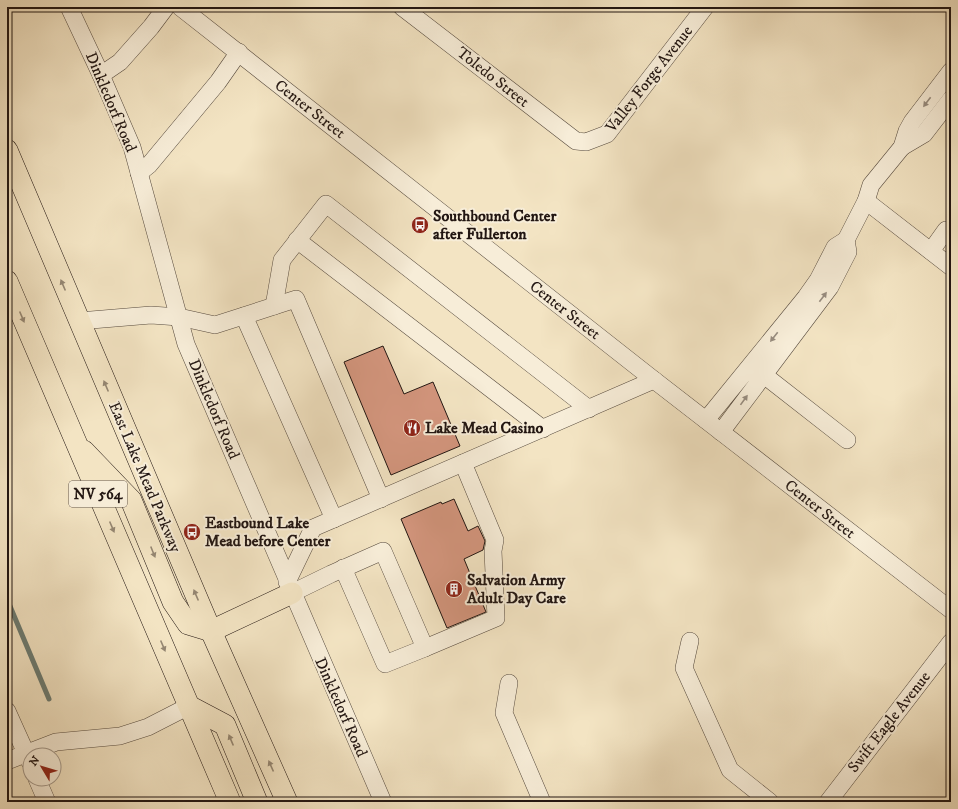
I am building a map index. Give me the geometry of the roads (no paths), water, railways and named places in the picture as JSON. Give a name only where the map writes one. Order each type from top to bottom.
[{"type":"main road","name":"East Lake Mead Parkway","points":[[7,150],[78,321],[211,631],[287,802]]},
{"type":"main road","name":"NV 564","points":[[7,282],[230,802]]},
{"type":"main road","points":[[76,442],[131,500],[173,602],[188,624],[211,631],[289,588]]},
{"type":"main road","points":[[189,706],[225,725],[257,802]]},
{"type":"street","name":"Dinkledorf Road","points":[[69,7],[101,74],[132,147],[186,344],[289,588],[383,802]]},
{"type":"street","points":[[101,74],[120,62],[151,27],[166,7]]},
{"type":"street","name":"Center Street","points":[[180,7],[654,380],[951,610]]},
{"type":"street","name":"Toledo Street","points":[[402,7],[576,141],[586,142]]},
{"type":"street","name":"Valley Forge Avenue","points":[[586,142],[608,134],[705,7]]},
{"type":"street","points":[[139,173],[154,159],[218,82],[238,52]]},
{"type":"street","points":[[902,147],[907,131],[912,122],[951,73]]},
{"type":"street","points":[[706,420],[757,370],[796,320],[830,287],[848,252],[846,240],[866,200],[871,185],[902,147],[924,134],[951,99]]},
{"type":"street","points":[[866,200],[951,267]]},
{"type":"street","points":[[274,306],[282,260],[326,204],[589,409]]},
{"type":"street","points":[[931,251],[946,230],[951,234]]},
{"type":"street","points":[[297,240],[543,429]]},
{"type":"street","points":[[78,321],[151,315],[178,317],[215,325],[296,299],[381,499]]},
{"type":"street","points":[[244,316],[334,519]]},
{"type":"street","points":[[721,432],[757,370]]},
{"type":"street","points":[[757,370],[846,440]]},
{"type":"street","points":[[289,588],[313,528],[654,380]]},
{"type":"street","points":[[343,568],[385,664],[496,618],[493,551],[495,540],[463,463]]},
{"type":"street","points":[[289,588],[383,551],[425,648]]},
{"type":"street","points":[[690,641],[684,668],[730,770],[770,802]]},
{"type":"street","name":"Swift Eagle Avenue","points":[[828,802],[951,642]]},
{"type":"street","points":[[509,683],[504,713],[542,802]]},
{"type":"street","points":[[47,747],[56,742],[120,736],[148,726],[189,706]]},
{"type":"street","points":[[7,711],[23,747]]},
{"type":"street","points":[[7,761],[22,759]]},
{"type":"street","points":[[41,787],[48,802]]},
{"type":"waterway","points":[[7,599],[49,699]]},
{"type":"place","name":"Southbound Center after Fullerton","points":[[420,225]]},
{"type":"place","name":"Lake Mead Casino","points":[[412,428]]},
{"type":"place","name":"Eastbound Lake Mead before Center","points":[[192,532]]},
{"type":"place","name":"Salvation Army Adult Day Care","points":[[454,589]]}]
